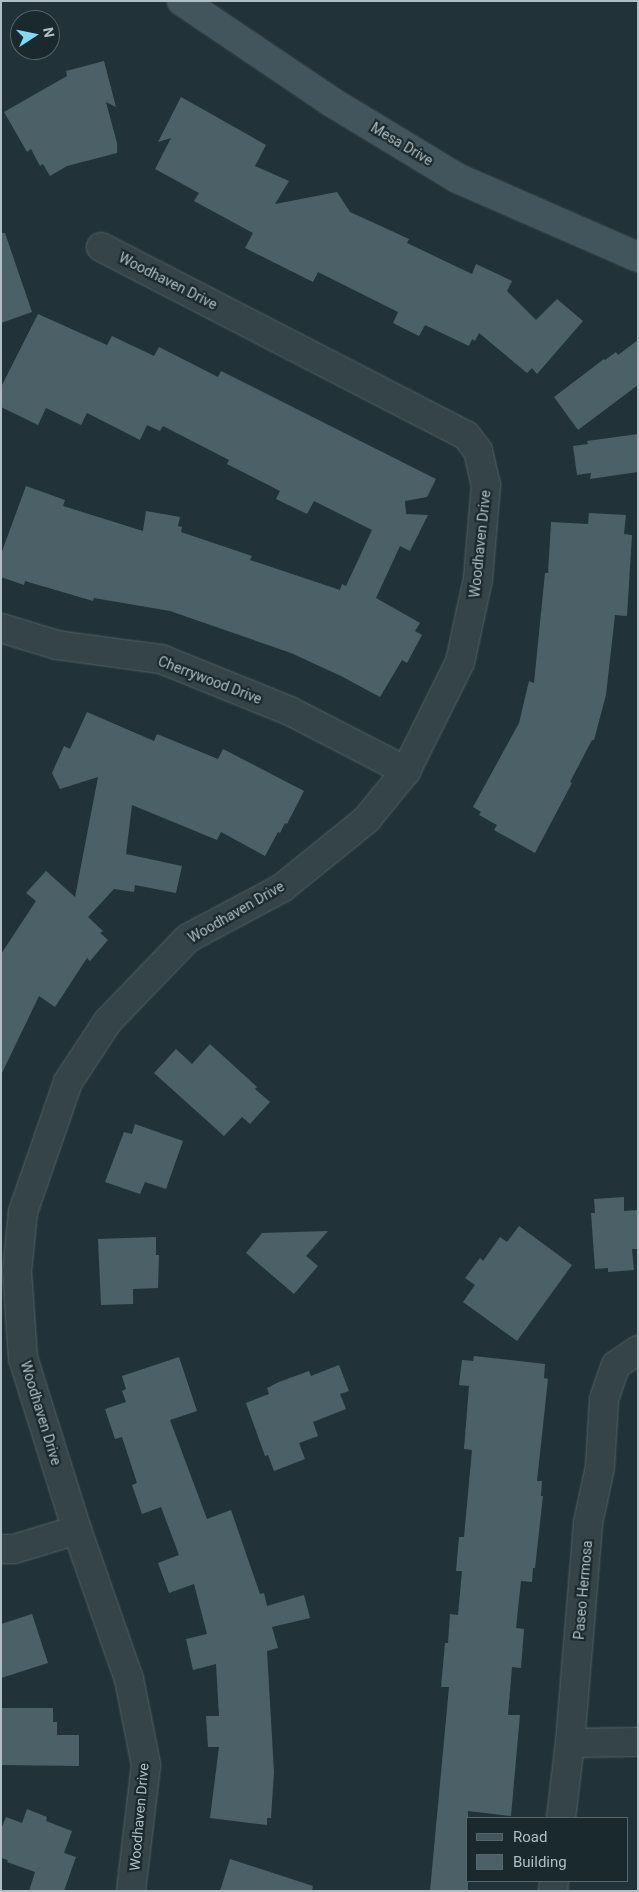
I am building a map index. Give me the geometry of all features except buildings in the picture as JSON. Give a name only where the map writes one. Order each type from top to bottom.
[{"type":"main road","name":"Mesa Drive","points":[[182,1],[330,100],[457,178],[638,257]]},
{"type":"street","name":"Woodhaven Drive","points":[[101,247],[466,435],[478,451],[486,485],[478,579],[460,662],[406,771],[366,820],[282,888],[188,938],[108,1021],[68,1082],[23,1212],[18,1271],[23,1358],[77,1530],[129,1679],[146,1765],[131,1891]]},
{"type":"street","name":"Cherrywood Drive","points":[[1,628],[57,644],[161,660],[290,711],[406,771]]},
{"type":"street","name":"Paseo Hermosa","points":[[562,1817],[588,1523],[600,1467],[604,1399],[627,1358]]},
{"type":"street","points":[[1,1550],[14,1549],[77,1530]]},
{"type":"street","points":[[570,1743],[638,1742]]}]
